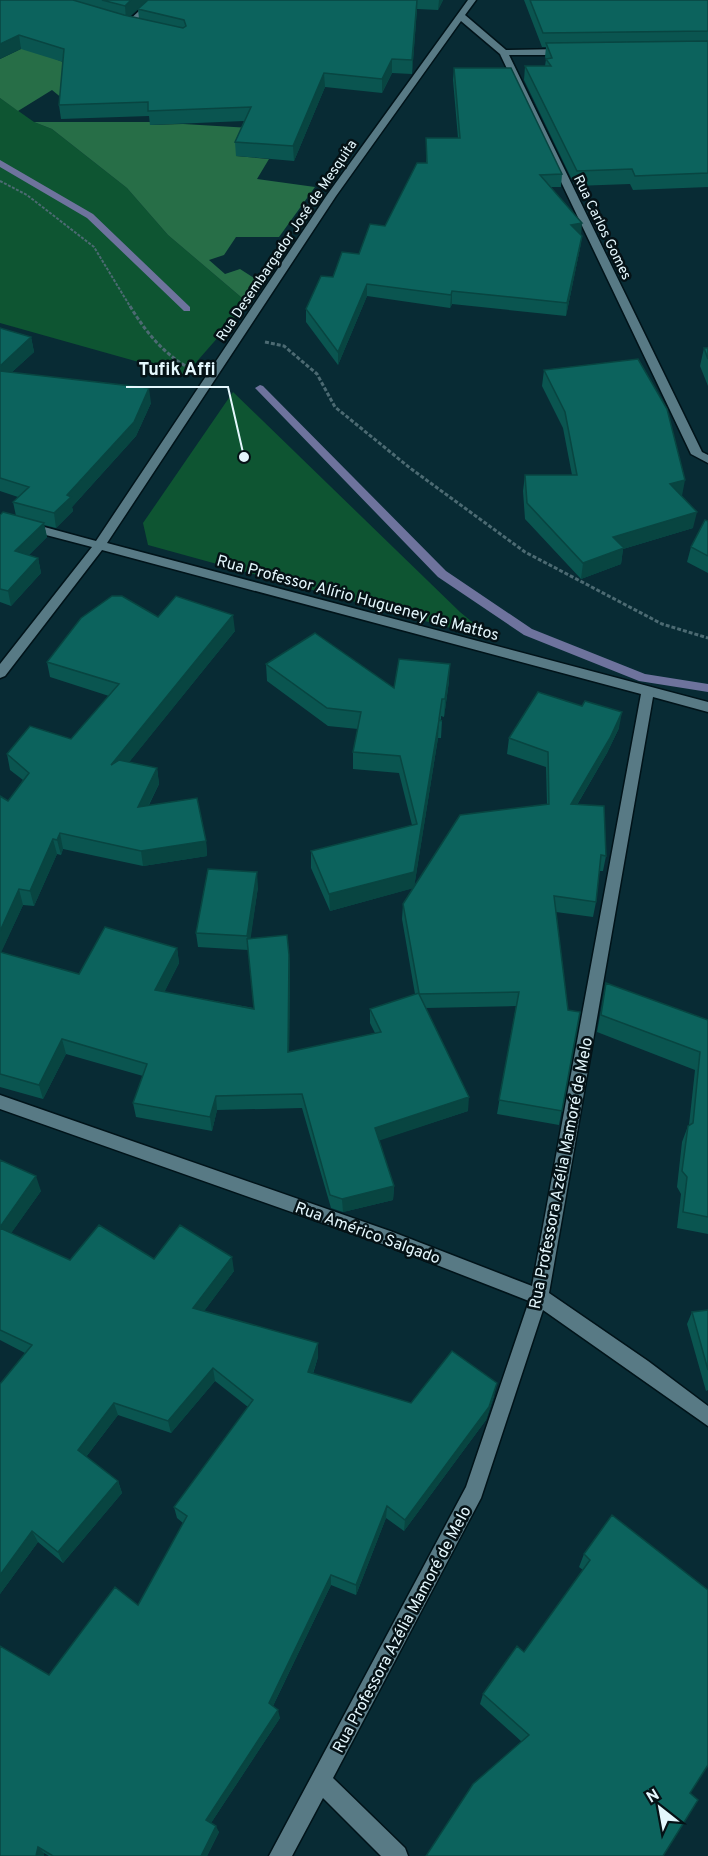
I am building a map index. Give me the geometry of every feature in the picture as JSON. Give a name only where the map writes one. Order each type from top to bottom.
[{"type":"street","points":[[129,25],[156,0]]},
{"type":"street","name":"Rua Desembargador José de Mesquita","points":[[0,673],[99,546],[332,195],[472,0]]},
{"type":"street","name":"Rua Carlos Gomes","points":[[460,15],[504,53],[697,454],[708,460]]},
{"type":"street","points":[[112,20],[139,28]]},
{"type":"street","points":[[504,53],[572,52]]},
{"type":"street","name":"Rua Professor Alírio Hugueney de Mattos","points":[[0,519],[708,707]]},
{"type":"street","name":"Rua Professora Azélia Mamoré de Melo","points":[[280,1856],[474,1491],[539,1297],[648,690]]},
{"type":"street","name":"Rua Américo Salgado","points":[[0,1102],[390,1239],[539,1297],[642,1367],[708,1417]]},
{"type":"street","points":[[320,1780],[397,1856]]},
{"type":"path","points":[[0,181],[27,195],[94,247],[145,331],[177,361],[210,379]]},
{"type":"path","points":[[238,337],[284,346],[317,374],[335,407],[410,468],[525,552],[662,624],[708,638]]},
{"type":"green space","points":[[25,47],[73,66],[63,99],[52,90],[18,111],[0,98],[0,59]]},
{"type":"green space","points":[[0,98],[34,122],[52,129],[127,188],[168,235],[248,303],[185,375],[0,323]]},
{"type":"green space","points":[[34,122],[150,122],[150,125],[183,124],[251,128],[236,156],[269,159],[257,179],[315,187],[279,237],[236,237],[224,255],[209,260],[225,274],[240,269],[262,283],[248,303],[168,235],[127,188],[52,129]]},
{"type":"green space","points":[[233,392],[460,612],[494,640],[148,545],[143,523]]},
{"type":"building","points":[[0,0],[73,0],[124,15],[183,28],[186,26],[184,20],[138,9],[148,0],[417,0],[412,60],[392,59],[382,79],[324,73],[293,146],[235,142],[251,107],[148,111],[148,102],[59,105],[64,49],[19,35],[0,44]]},
{"type":"building","points":[[102,0],[131,0],[125,6]]},
{"type":"building","points":[[530,0],[708,0],[708,31],[543,33]]},
{"type":"building","points":[[708,41],[708,173],[635,176],[632,169],[577,171],[525,66],[551,66],[546,59],[552,58],[546,43]]},
{"type":"building","points":[[454,68],[511,68],[562,174],[540,175],[582,223],[571,225],[582,236],[567,303],[452,291],[451,295],[367,284],[338,352],[306,309],[321,276],[333,277],[342,252],[359,254],[370,224],[385,226],[417,163],[427,163],[426,138],[460,138]]},
{"type":"building","points":[[0,328],[31,337],[0,366]]},
{"type":"building","points":[[638,359],[667,409],[685,480],[670,484],[697,512],[613,537],[624,548],[583,563],[527,503],[525,475],[577,475],[565,412],[544,370]]},
{"type":"building","points":[[0,371],[149,388],[134,422],[67,495],[71,497],[54,513],[13,502],[29,487],[0,478]]},
{"type":"building","points":[[3,512],[44,523],[15,551],[38,558],[8,591],[0,589],[0,515]]},
{"type":"building","points":[[705,520],[708,521],[708,556],[691,547]]},
{"type":"building","points":[[112,596],[122,596],[158,617],[176,596],[233,615],[111,765],[119,760],[157,768],[138,807],[197,798],[206,841],[141,851],[60,833],[57,840],[53,839],[30,891],[19,889],[0,931],[0,796],[8,801],[29,773],[7,754],[30,726],[71,739],[119,684],[47,662],[81,618]]},
{"type":"building","points":[[315,633],[394,688],[399,659],[450,664],[445,699],[442,699],[439,719],[442,721],[439,720],[414,872],[329,894],[311,851],[417,824],[400,756],[353,752],[361,712],[327,708],[266,664]]},
{"type":"building","points":[[538,692],[582,706],[585,701],[622,712],[610,738],[571,804],[604,806],[606,856],[601,855],[596,902],[554,896],[568,1010],[580,1012],[562,1111],[499,1100],[519,992],[419,994],[469,1097],[375,1128],[394,1186],[342,1199],[330,1195],[302,1094],[216,1096],[210,1117],[133,1103],[147,1064],[62,1039],[39,1085],[0,1074],[0,952],[79,974],[105,927],[177,948],[155,990],[254,1009],[247,939],[287,935],[289,955],[288,1052],[381,1032],[370,1009],[419,993],[403,904],[460,815],[549,804],[548,752],[509,738]]},
{"type":"building","points":[[208,869],[257,872],[247,936],[196,933]]},
{"type":"building","points":[[606,983],[708,1020],[708,1217],[683,1212],[687,1177],[682,1171],[688,1126],[693,1123],[700,1052],[601,1015]]},
{"type":"building","points":[[0,1160],[36,1176],[0,1227]]},
{"type":"building","points":[[99,1225],[154,1259],[180,1225],[232,1257],[193,1308],[318,1343],[308,1372],[411,1403],[452,1351],[497,1383],[489,1407],[405,1520],[387,1506],[356,1585],[331,1575],[269,1703],[278,1710],[206,1820],[216,1826],[201,1856],[53,1856],[38,1847],[36,1856],[0,1856],[0,1646],[49,1675],[115,1587],[138,1605],[187,1516],[174,1507],[253,1400],[213,1368],[168,1421],[114,1403],[78,1450],[118,1481],[58,1552],[32,1531],[0,1575],[0,1384],[32,1345],[0,1330],[0,1228],[70,1260]]},
{"type":"building","points":[[708,1310],[708,1370],[692,1312]]},
{"type":"building","points":[[612,1515],[708,1590],[708,1765],[690,1793],[698,1800],[663,1856],[426,1856],[473,1784],[529,1735],[483,1694],[517,1646],[524,1652],[590,1560],[584,1554]]},
{"type":"waterway","points":[[0,163],[90,216],[187,309]]},
{"type":"waterway","points":[[260,388],[442,574],[528,632],[643,678],[708,688]]},
{"type":"place","name":"Tufik Affi","points":[[244,457]]}]
